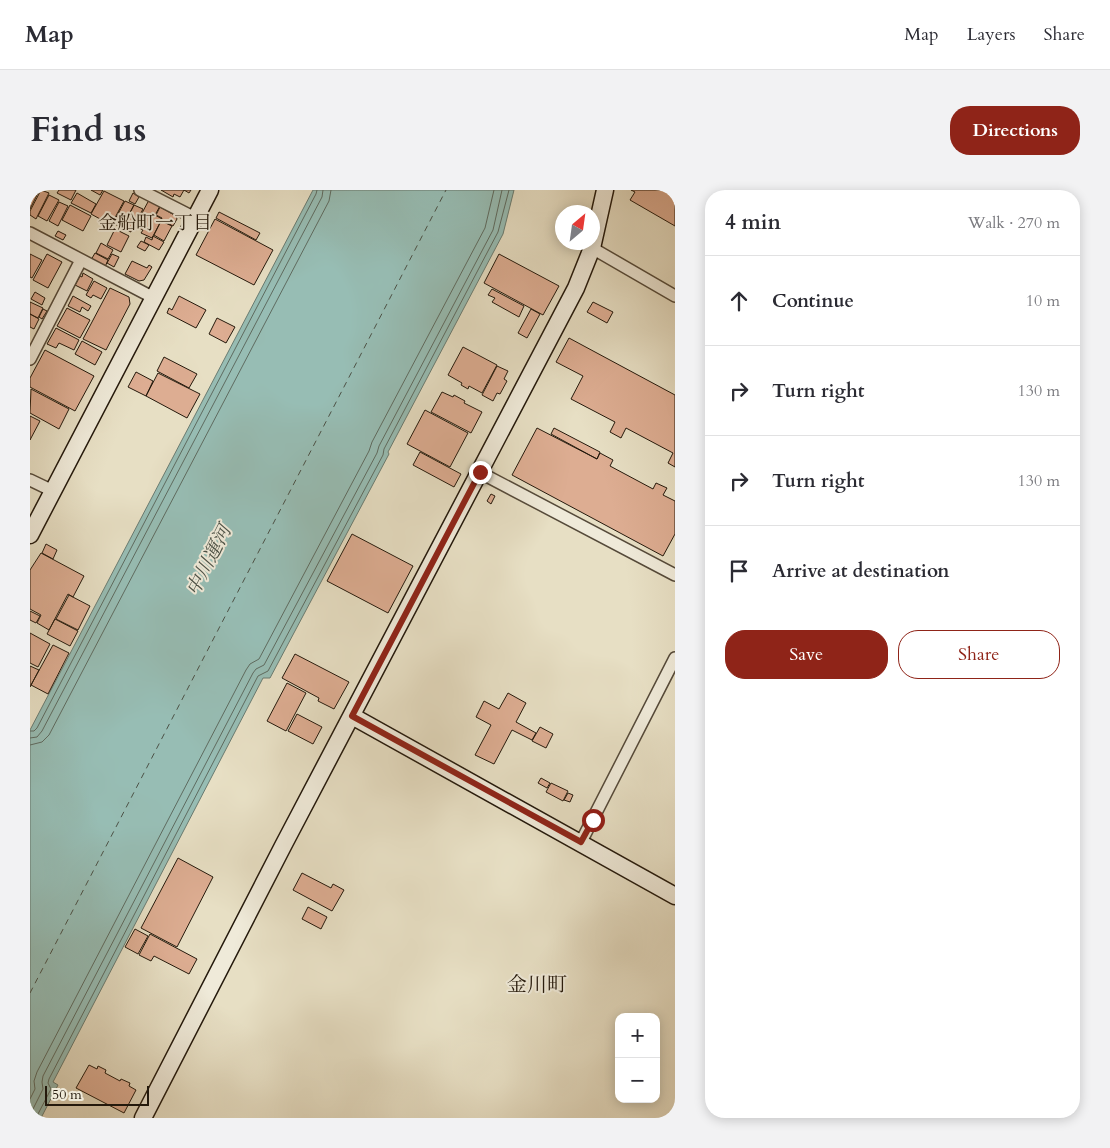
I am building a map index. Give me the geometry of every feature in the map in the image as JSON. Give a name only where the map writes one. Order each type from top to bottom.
[{"type":"street","points":[[140,190],[195,218]]},
{"type":"street","points":[[30,535],[210,190]]},
{"type":"street","points":[[600,212],[605,190]]},
{"type":"street","points":[[30,233],[154,298]]},
{"type":"street","points":[[143,1118],[576,288],[591,250]]},
{"type":"street","points":[[595,250],[675,296]]},
{"type":"street","points":[[30,359],[81,260]]},
{"type":"street","points":[[480,472],[675,575]]},
{"type":"street","points":[[30,480],[53,491]]},
{"type":"street","points":[[581,842],[675,658]]},
{"type":"street","points":[[352,716],[675,896]]},
{"type":"water","name":"中川運河","points":[[313,190],[514,190],[503,234],[388,452],[389,454],[270,678],[263,678],[53,1082],[58,1085],[41,1118],[30,1118],[30,730]]},
{"type":"building","points":[[30,190],[39,191],[30,209]]},
{"type":"building","points":[[41,190],[49,193],[36,219],[30,215],[30,211]]},
{"type":"building","points":[[59,190],[76,190],[71,200],[57,193]]},
{"type":"building","points":[[91,190],[103,190],[100,195]]},
{"type":"building","points":[[161,190],[184,190],[180,197],[174,194],[173,197]]},
{"type":"building","points":[[631,190],[671,190],[675,192],[675,226],[630,200],[635,192]]},
{"type":"building","points":[[104,191],[124,201],[111,225],[91,214]]},
{"type":"building","points":[[77,193],[96,204],[91,213],[71,203]]},
{"type":"building","points":[[133,193],[139,197],[135,204],[129,201]]},
{"type":"building","points":[[49,195],[59,200],[47,221],[38,216]]},
{"type":"building","points":[[149,200],[160,206],[155,215],[162,219],[152,238],[141,233],[143,230],[135,226]]},
{"type":"building","points":[[125,201],[134,205],[122,228],[113,223]]},
{"type":"building","points":[[59,202],[68,206],[58,226],[49,221]]},
{"type":"building","points":[[70,205],[91,216],[83,231],[62,220]]},
{"type":"building","points":[[134,205],[143,209],[131,232],[122,228]]},
{"type":"building","points":[[160,207],[176,216],[177,219],[173,226],[156,215]]},
{"type":"building","points":[[219,212],[260,233],[256,240],[216,218]]},
{"type":"building","points":[[215,219],[273,250],[254,285],[196,255]]},
{"type":"building","points":[[161,221],[172,226],[164,241],[154,235]]},
{"type":"building","points":[[115,229],[129,236],[121,252],[107,245]]},
{"type":"building","points":[[58,231],[66,235],[63,240],[55,236]]},
{"type":"building","points":[[153,236],[164,242],[159,250],[144,242],[146,237],[152,240]]},
{"type":"building","points":[[141,241],[149,245],[145,251],[137,247]]},
{"type":"building","points":[[101,243],[113,250],[108,259],[96,253]]},
{"type":"building","points":[[95,253],[108,260],[105,267],[91,260]]},
{"type":"building","points":[[30,254],[42,260],[32,278],[30,277]]},
{"type":"building","points":[[47,254],[62,262],[48,288],[33,280]]},
{"type":"building","points":[[112,254],[119,257],[114,267],[107,263]]},
{"type":"building","points":[[499,254],[559,286],[543,315],[484,283]]},
{"type":"building","points":[[132,261],[147,268],[149,265],[152,267],[144,280],[139,281],[125,274]]},
{"type":"building","points":[[83,273],[93,279],[87,291],[75,285]]},
{"type":"building","points":[[94,281],[107,288],[101,299],[93,295],[91,298],[86,295]]},
{"type":"building","points":[[110,288],[129,297],[130,304],[106,350],[83,339]]},
{"type":"building","points":[[492,289],[524,306],[519,317],[492,302],[495,298],[488,295]]},
{"type":"building","points":[[35,292],[45,298],[42,305],[31,299]]},
{"type":"building","points":[[73,296],[91,306],[88,311],[82,307],[80,312],[68,306]]},
{"type":"building","points":[[179,296],[206,310],[196,328],[167,313],[169,308],[172,310]]},
{"type":"building","points":[[30,302],[43,308],[38,318],[30,314]]},
{"type":"building","points":[[593,302],[613,312],[607,323],[587,312]]},
{"type":"building","points":[[67,308],[90,320],[80,338],[57,326]]},
{"type":"building","points":[[43,309],[47,311],[42,319],[39,317]]},
{"type":"building","points":[[531,309],[540,314],[527,338],[518,333]]},
{"type":"building","points":[[30,314],[39,319],[34,329],[30,327]]},
{"type":"building","points":[[217,318],[235,327],[226,343],[209,334]]},
{"type":"building","points":[[56,328],[79,340],[74,350],[59,343],[56,348],[47,344]]},
{"type":"building","points":[[569,338],[675,395],[675,467],[668,463],[673,453],[626,428],[621,438],[610,432],[615,422],[571,399],[583,376],[556,362]]},
{"type":"building","points":[[82,341],[102,352],[95,365],[75,354]]},
{"type":"building","points":[[463,347],[497,365],[482,393],[469,386],[468,389],[448,375]]},
{"type":"building","points":[[45,350],[94,376],[75,411],[30,387],[30,378]]},
{"type":"building","points":[[164,357],[197,374],[189,388],[157,371]]},
{"type":"building","points":[[497,366],[508,371],[504,379],[507,381],[500,394],[497,393],[493,401],[482,395]]},
{"type":"building","points":[[136,372],[153,381],[146,396],[128,387]]},
{"type":"building","points":[[158,373],[200,394],[187,418],[146,396]]},
{"type":"building","points":[[31,389],[69,409],[59,429],[30,413]]},
{"type":"building","points":[[442,392],[453,397],[454,395],[465,401],[464,403],[482,412],[471,433],[431,412]]},
{"type":"building","points":[[425,410],[468,433],[450,467],[407,444]]},
{"type":"building","points":[[30,416],[40,421],[30,440]]},
{"type":"building","points":[[537,428],[597,459],[600,453],[613,460],[610,466],[653,489],[656,483],[667,488],[663,495],[675,501],[675,534],[663,556],[512,475]]},
{"type":"building","points":[[554,428],[600,452],[597,459],[551,434]]},
{"type":"building","points":[[420,452],[461,474],[454,487],[413,465]]},
{"type":"building","points":[[491,494],[495,496],[491,504],[487,501]]},
{"type":"building","points":[[352,534],[413,566],[388,613],[327,581]]},
{"type":"building","points":[[46,544],[57,550],[53,559],[42,553]]},
{"type":"building","points":[[41,553],[84,576],[73,597],[68,594],[49,630],[37,623],[41,615],[30,609],[30,570]]},
{"type":"building","points":[[69,595],[90,606],[78,630],[56,619]]},
{"type":"building","points":[[30,611],[40,616],[36,623],[30,620]]},
{"type":"building","points":[[55,619],[78,631],[70,646],[47,634]]},
{"type":"building","points":[[30,633],[50,644],[38,667],[30,663]]},
{"type":"building","points":[[53,645],[69,653],[48,694],[31,685]]},
{"type":"building","points":[[295,654],[349,682],[334,709],[318,701],[319,698],[282,678]]},
{"type":"building","points":[[30,666],[39,670],[30,687]]},
{"type":"building","points":[[287,683],[306,693],[286,731],[267,721]]},
{"type":"building","points":[[508,693],[526,703],[516,722],[536,733],[532,740],[512,730],[494,764],[475,755],[491,725],[476,717],[484,701],[499,709]]},
{"type":"building","points":[[297,714],[322,727],[313,744],[288,731]]},
{"type":"building","points":[[540,727],[553,734],[546,748],[532,741]]},
{"type":"building","points":[[541,778],[550,783],[547,788],[538,783]]},
{"type":"building","points":[[551,783],[568,791],[563,801],[546,792]]},
{"type":"building","points":[[568,793],[573,795],[570,802],[564,800]]},
{"type":"building","points":[[178,858],[213,877],[177,947],[141,928]]},
{"type":"building","points":[[302,873],[331,888],[333,884],[344,890],[332,911],[293,890]]},
{"type":"building","points":[[308,907],[327,917],[321,929],[302,919]]},
{"type":"building","points":[[135,929],[148,936],[138,954],[125,947]]},
{"type":"building","points":[[150,934],[197,959],[189,974],[154,956],[151,961],[139,955]]},
{"type":"building","points":[[89,1065],[97,1069],[98,1066],[106,1070],[105,1073],[120,1081],[121,1079],[130,1083],[129,1086],[136,1090],[124,1113],[76,1088]]},
{"type":"ferry route","points":[[30,993],[446,190]]},
{"type":"district","name":"金船町一丁目","points":[[155,222]]},
{"type":"district","name":"金川町","points":[[537,984]]},
{"type":"route","points":[[480,472],[352,716],[581,842],[593,820]]}]
